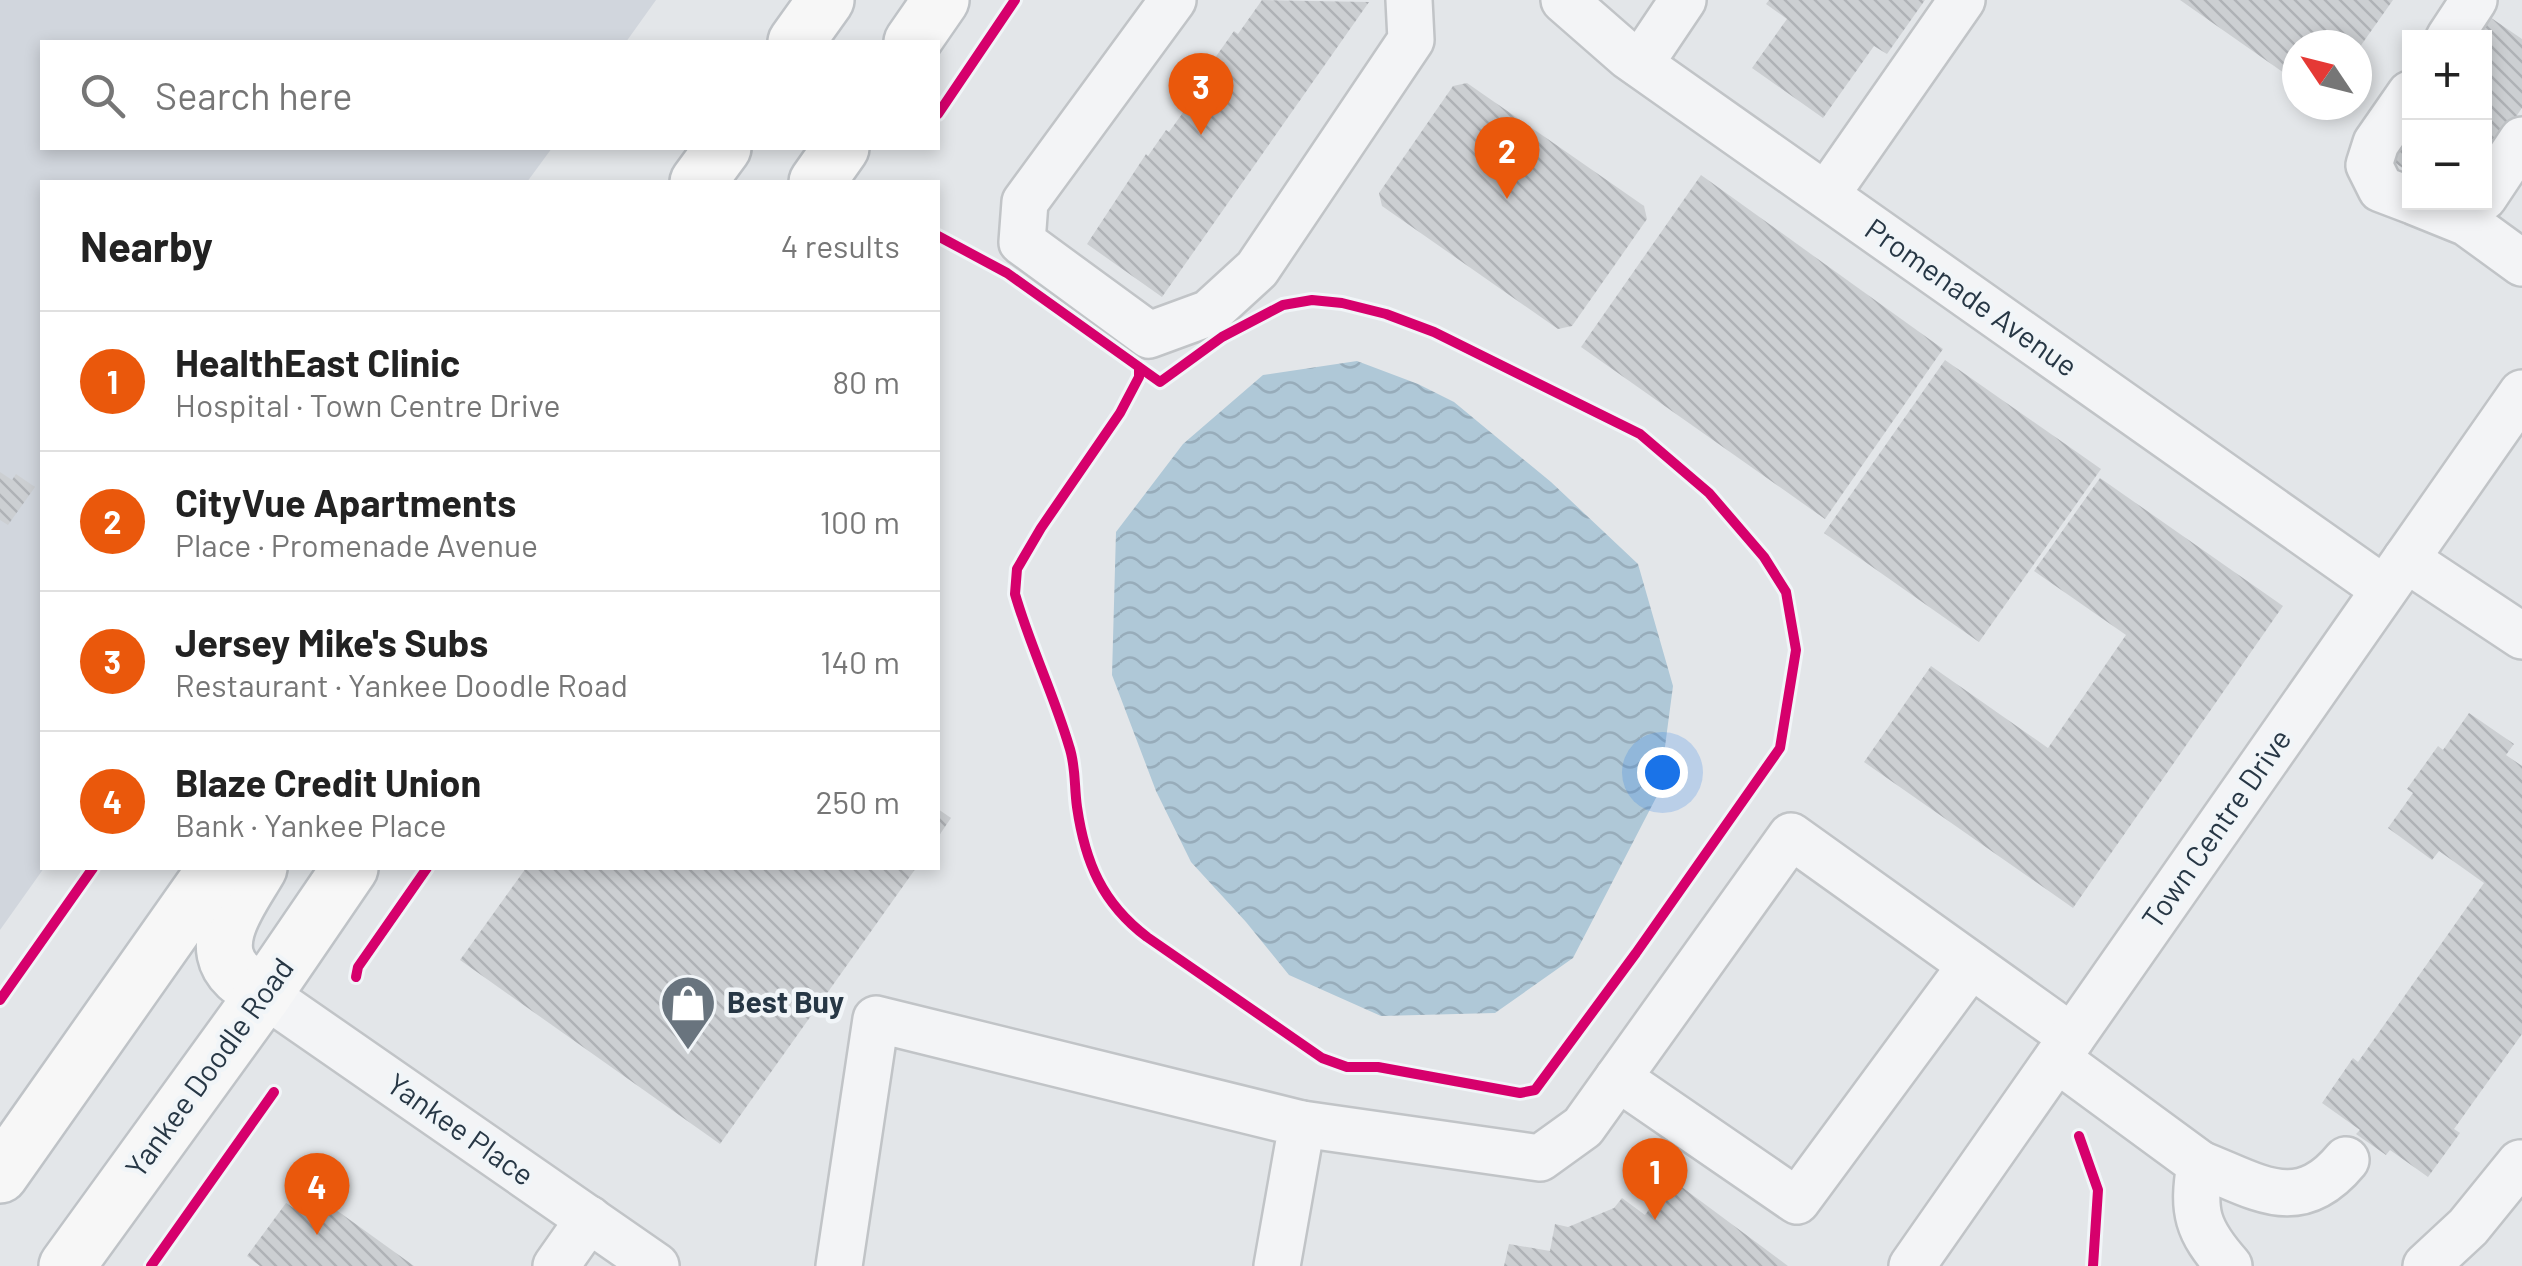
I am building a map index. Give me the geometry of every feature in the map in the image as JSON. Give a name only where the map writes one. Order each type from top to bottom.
[{"type":"main road","points":[[797,40],[826,0]]},
{"type":"main road","points":[[913,40],[941,0]]},
{"type":"main road","points":[[699,180],[721,150]]},
{"type":"main road","points":[[818,180],[840,150]]},
{"type":"main road","points":[[0,1175],[215,870]]},
{"type":"main road","points":[[258,870],[226,926],[225,953],[235,974],[264,994]]},
{"type":"main road","name":"Yankee Doodle Road","points":[[66,1266],[264,994],[349,870]]},
{"type":"street","points":[[1173,0],[1025,202],[1022,242],[1150,335],[1210,313],[1256,269],[1410,40],[1409,0]]},
{"type":"street","name":"Promenade Avenue","points":[[1564,0],[1640,64],[1826,195],[2395,574],[2522,636]]},
{"type":"street","points":[[1640,64],[1683,0]]},
{"type":"street","points":[[1826,195],[1962,0]]},
{"type":"street","points":[[2454,30],[2474,0]]},
{"type":"street","points":[[2402,106],[2376,143],[2369,165],[2382,189],[2402,197]]},
{"type":"street","points":[[2492,185],[2522,140]]},
{"type":"street","points":[[2479,210],[2522,263]]},
{"type":"street","name":"Town Centre Drive","points":[[1912,1266],[2522,393]]},
{"type":"street","points":[[839,1266],[876,1020],[1302,1124],[1540,1158],[1583,1127],[1791,836],[1972,965],[2200,1164],[2271,1192],[2304,1193],[2330,1179],[2346,1160]]},
{"type":"street","points":[[1618,1078],[1797,1200],[1972,965]]},
{"type":"street","name":"Yankee Place","points":[[264,994],[656,1266]]},
{"type":"street","points":[[1277,1266],[1302,1124]]},
{"type":"street","points":[[2426,1266],[2468,1227],[2520,1162]]},
{"type":"street","points":[[2200,1164],[2194,1202],[2209,1243],[2230,1266]]},
{"type":"street","points":[[556,1266],[589,1220]]},
{"type":"shaded area","points":[[0,0],[656,0],[627,40],[40,40],[40,150],[551,150],[528,180],[40,180],[43,870],[0,930]]},
{"type":"water","points":[[1357,361],[1454,402],[1551,482],[1638,564],[1673,686],[1659,792],[1573,958],[1495,1013],[1381,1016],[1289,975],[1191,862],[1156,791],[1112,675],[1116,532],[1183,444],[1263,375]]},
{"type":"building","points":[[1262,0],[1369,2],[1162,297],[1087,244],[1146,154],[1166,130],[1169,132],[1200,89],[1195,86],[1234,31],[1238,34]]},
{"type":"building","points":[[1769,0],[1925,0],[1887,54],[1874,46],[1823,118],[1752,68],[1787,19],[1766,4]]},
{"type":"building","points":[[2180,0],[2393,0],[2372,30],[2282,30],[2282,71]]},
{"type":"building","points":[[2484,13],[2522,39],[2522,108],[2492,151],[2492,30],[2472,30]]},
{"type":"building","points":[[1467,83],[1644,206],[1647,219],[1572,326],[1558,329],[1382,206],[1379,193],[1453,86]]},
{"type":"building","points":[[2402,132],[2402,168],[2385,156]]},
{"type":"building","points":[[1701,175],[1943,349],[1825,519],[1581,347]]},
{"type":"building","points":[[1945,360],[2101,469],[1979,642],[1824,533]]},
{"type":"building","points":[[0,472],[12,480],[16,474],[35,487],[8,525],[0,520]]},
{"type":"building","points":[[2100,478],[2283,606],[2073,908],[1864,762],[1931,666],[2048,748],[2126,635],[2034,571]]},
{"type":"building","points":[[2469,713],[2514,744],[2506,755],[2522,766],[2522,1034],[2454,1129],[2460,1133],[2428,1177],[2390,1150],[2386,1155],[2356,1134],[2360,1130],[2322,1103],[2353,1058],[2358,1062],[2484,883],[2439,851],[2432,860],[2388,828],[2413,793],[2407,789],[2438,746],[2443,750]]},
{"type":"building","points":[[940,810],[951,818],[940,834]]},
{"type":"building","name":"Best Buy","points":[[525,870],[915,870],[720,1144],[460,960]]},
{"type":"building","points":[[1671,1179],[1788,1266],[1504,1266],[1509,1244],[1550,1251],[1555,1224],[1568,1227],[1614,1208],[1622,1198],[1645,1215]]},
{"type":"building","points":[[319,1187],[337,1200],[332,1207],[414,1266],[260,1266],[247,1256],[286,1203],[301,1213]]},
{"type":"cycle path","points":[[940,111],[1015,0]]},
{"type":"cycle path","points":[[940,237],[1007,273],[1139,367]]},
{"type":"cycle path","points":[[1312,300],[1386,314],[1434,332],[1640,434],[1709,493],[1764,557],[1786,592],[1796,650],[1780,748],[1535,1090],[1520,1093],[1378,1067],[1347,1067],[1322,1058],[1147,937],[1118,910],[1098,880],[1080,827],[1071,754],[1015,594],[1017,569],[1120,413],[1139,377],[1139,367],[1160,382],[1222,337],[1283,305],[1312,300]]},
{"type":"cycle path","points":[[0,1000],[92,870]]},
{"type":"cycle path","points":[[356,977],[358,967],[426,870]]},
{"type":"cycle path","points":[[151,1266],[274,1092]]},
{"type":"cycle path","points":[[2079,1136],[2098,1190],[2093,1266]]},
{"type":"place","name":"Jersey Mike's Subs","points":[[1201,135]]},
{"type":"place","name":"CityVue Apartments","points":[[1507,199]]},
{"type":"place","name":"Best Buy","points":[[688,1052]]},
{"type":"place","name":"HealthEast Clinic","points":[[1655,1220]]},
{"type":"place","name":"Blaze Credit Union","points":[[317,1235]]}]
